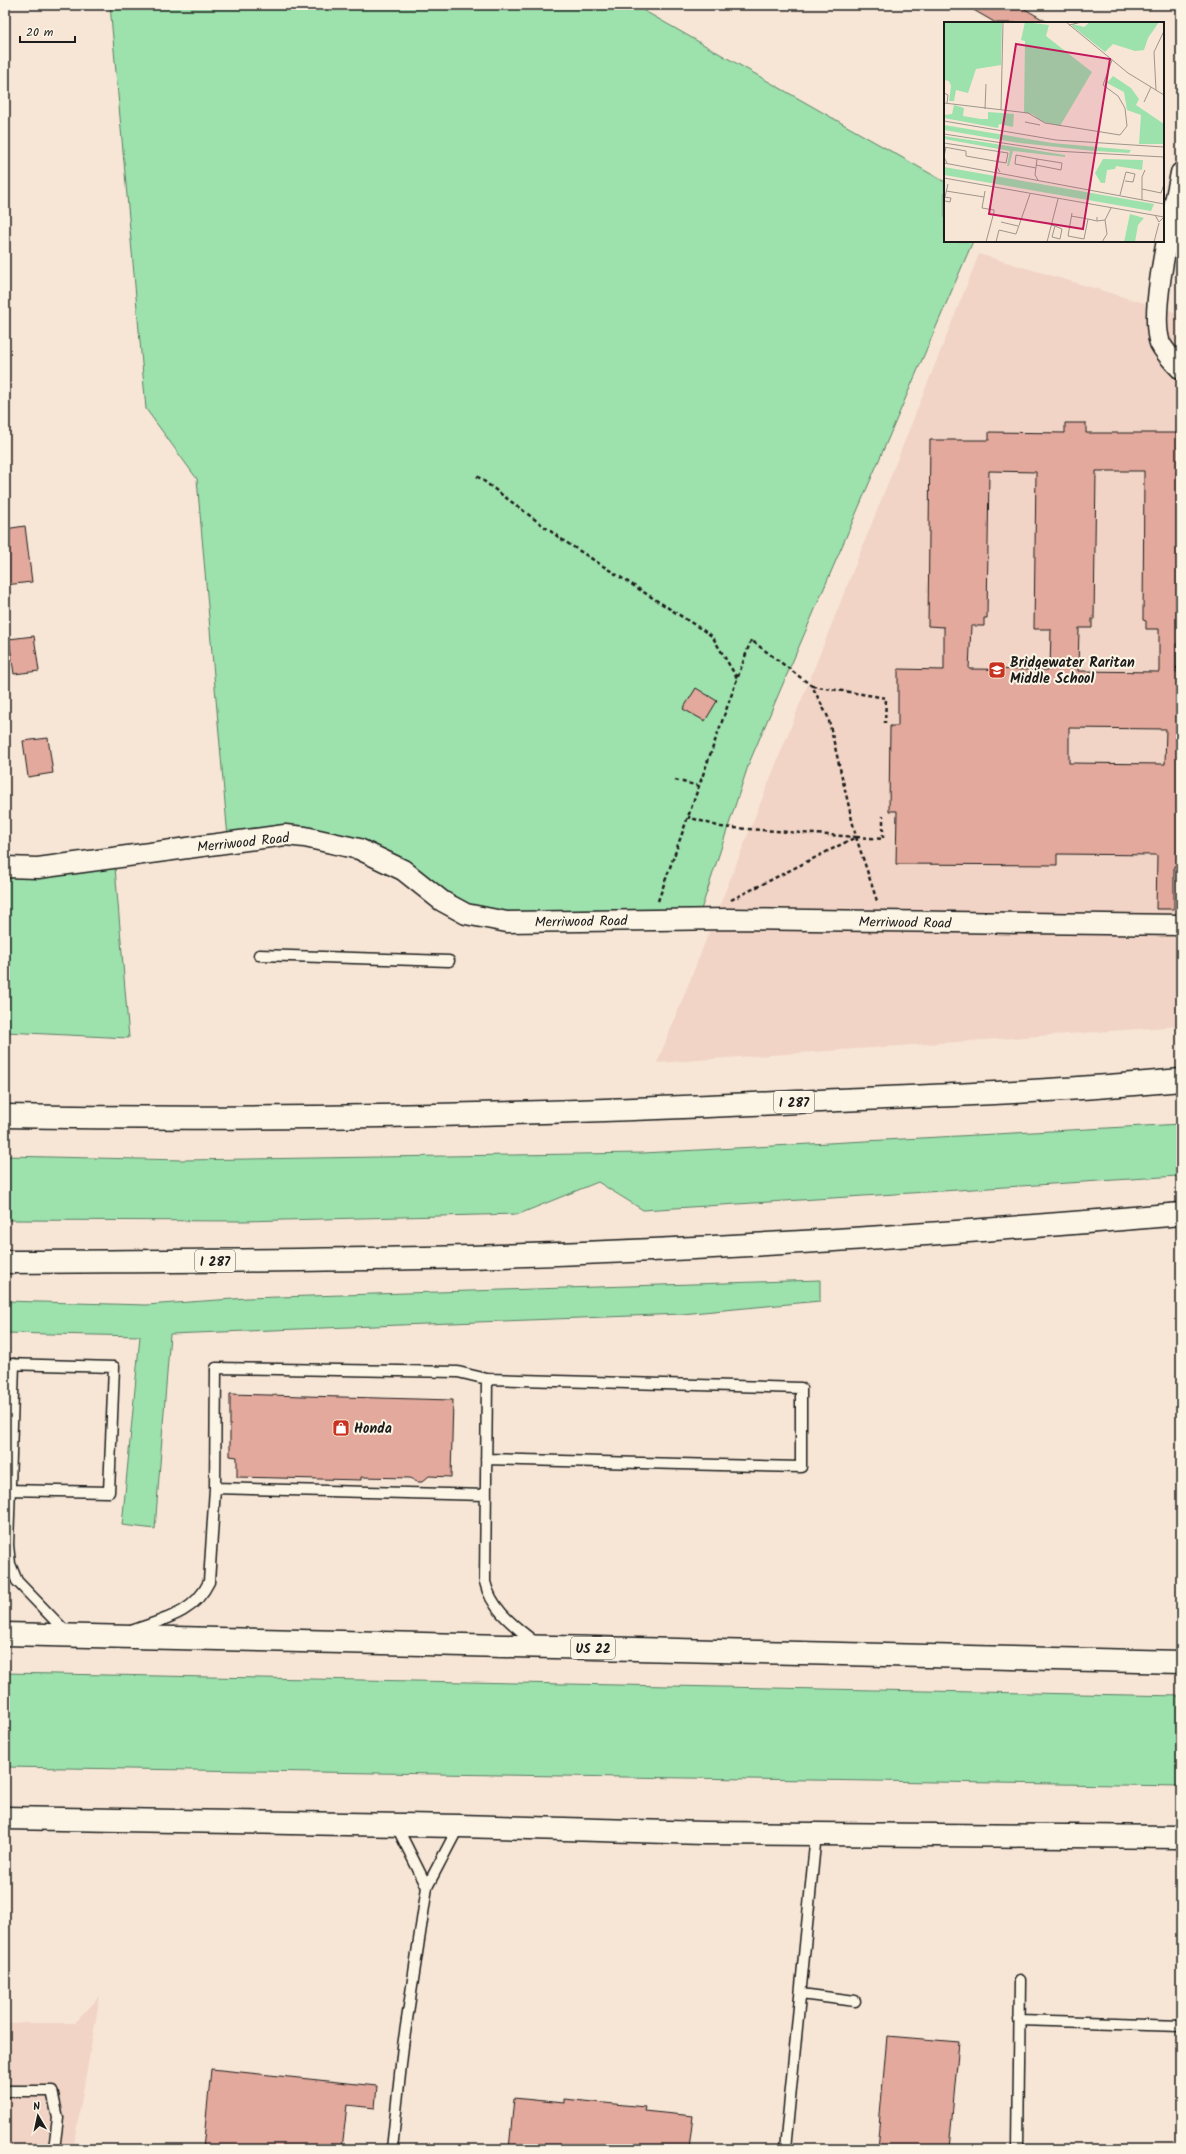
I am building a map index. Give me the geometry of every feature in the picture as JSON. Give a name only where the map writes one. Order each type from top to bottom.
[{"type":"highway","name":"I 287","points":[[5,1116],[154,1119],[408,1117],[695,1107],[968,1094],[1181,1080]]},
{"type":"highway","name":"I 287","points":[[5,1262],[426,1258],[693,1248],[1020,1228],[1181,1214]]},
{"type":"highway","name":"US 22","points":[[5,1634],[1181,1662]]},
{"type":"highway","points":[[5,1818],[459,1826],[704,1834],[1181,1837]]},
{"type":"street","points":[[1179,182],[1159,286],[1158,326],[1160,342],[1170,358],[1181,369]]},
{"type":"street","name":"Merriwood Road","points":[[5,867],[38,868],[285,835],[305,837],[359,849],[403,870],[442,901],[466,914],[507,922],[729,919],[1181,925]]},
{"type":"lane","points":[[259,955],[449,961]]},
{"type":"lane","points":[[7,1490],[108,1492],[114,1367],[9,1364],[7,1490],[8,1545],[10,1564],[17,1581],[70,1635]]},
{"type":"lane","points":[[117,1636],[179,1614],[194,1604],[203,1595],[209,1582],[215,1488],[216,1368],[458,1372],[487,1379],[801,1388],[801,1467],[486,1459]]},
{"type":"lane","points":[[487,1379],[485,1582],[488,1593],[506,1620],[540,1646]]},
{"type":"lane","points":[[215,1488],[486,1495]]},
{"type":"lane","points":[[396,1825],[427,1887]]},
{"type":"lane","points":[[392,2149],[403,2046],[427,1887],[459,1826]]},
{"type":"lane","points":[[785,2149],[816,1834]]},
{"type":"lane","points":[[1018,2149],[1020,1980]]},
{"type":"lane","points":[[801,1994],[855,2002]]},
{"type":"lane","points":[[1019,2020],[1181,2025]]},
{"type":"lane","points":[[5,2091],[52,2091],[58,2118],[54,2149]]},
{"type":"path","points":[[477,476],[561,539],[712,636],[737,679]]},
{"type":"path","points":[[651,920],[751,640],[812,686],[828,717],[856,837],[879,907]]},
{"type":"path","points":[[1176,668],[1181,668]]},
{"type":"path","points":[[812,686],[886,698],[885,723]]},
{"type":"path","points":[[675,780],[699,786]]},
{"type":"path","points":[[688,817],[721,827],[883,839],[883,816]]},
{"type":"path","points":[[725,902],[856,837]]},
{"type":"shaded area","name":"Bridgewater Raritan Middle School","points":[[979,254],[1181,314],[1181,1026],[657,1063]]},
{"type":"shaded area","points":[[100,1996],[73,2149],[5,2149],[5,2023],[75,2023]]},
{"type":"green space","points":[[110,5],[634,5],[944,181],[944,242],[973,242],[749,763],[696,925],[480,920],[334,840],[228,838],[197,479],[146,409]]},
{"type":"green space","points":[[115,867],[129,1038],[5,1032],[5,874]]},
{"type":"green space","points":[[1181,1124],[1181,1176],[643,1210],[598,1182],[519,1214],[244,1221],[5,1220],[5,1156],[183,1160],[643,1153]]},
{"type":"green space","points":[[820,1280],[820,1301],[682,1314],[170,1334],[155,1529],[122,1525],[140,1336],[5,1333],[5,1301],[146,1305],[247,1298]]},
{"type":"green space","points":[[5,1673],[1181,1696],[1181,1786],[5,1767]]},
{"type":"building","points":[[965,5],[1018,5],[1047,22],[994,22]]},
{"type":"building","points":[[1065,423],[1086,423],[1086,433],[1181,433],[1181,644],[1176,644],[1176,672],[1181,672],[1181,866],[1174,866],[1174,909],[1156,909],[1157,855],[1057,854],[1057,865],[896,864],[897,811],[889,811],[890,726],[898,726],[898,669],[944,670],[944,627],[928,626],[930,440],[989,440],[989,432],[1065,433]],"holes":[[[989,471],[1036,472],[1034,629],[1051,629],[1050,670],[969,669],[971,626],[984,626],[984,618],[987,618]],[[1096,471],[1144,471],[1143,620],[1146,621],[1146,629],[1159,629],[1159,672],[1078,671],[1079,628],[1092,628],[1092,619],[1094,619]],[[1069,728],[1166,729],[1165,764],[1069,763]]]},
{"type":"building","points":[[25,526],[32,582],[5,585],[5,529]]},
{"type":"building","points":[[34,636],[39,671],[14,674],[9,639]]},
{"type":"building","points":[[696,688],[717,701],[705,721],[683,709]]},
{"type":"building","points":[[48,738],[53,773],[28,777],[23,741]]},
{"type":"building","name":"Honda","points":[[230,1394],[453,1400],[451,1477],[429,1476],[422,1482],[417,1482],[410,1478],[361,1477],[361,1480],[237,1477],[237,1457],[230,1456]]},
{"type":"building","points":[[887,2036],[959,2042],[949,2149],[877,2149]]},
{"type":"building","points":[[211,2069],[377,2086],[375,2108],[347,2105],[342,2149],[203,2149]]},
{"type":"building","points":[[514,2098],[564,2103],[564,2099],[645,2107],[644,2111],[693,2116],[689,2149],[509,2149]]},
{"type":"place","name":"Bridgewater Raritan Middle School","points":[[997,670]]},
{"type":"place","name":"Honda","points":[[341,1428]]}]
